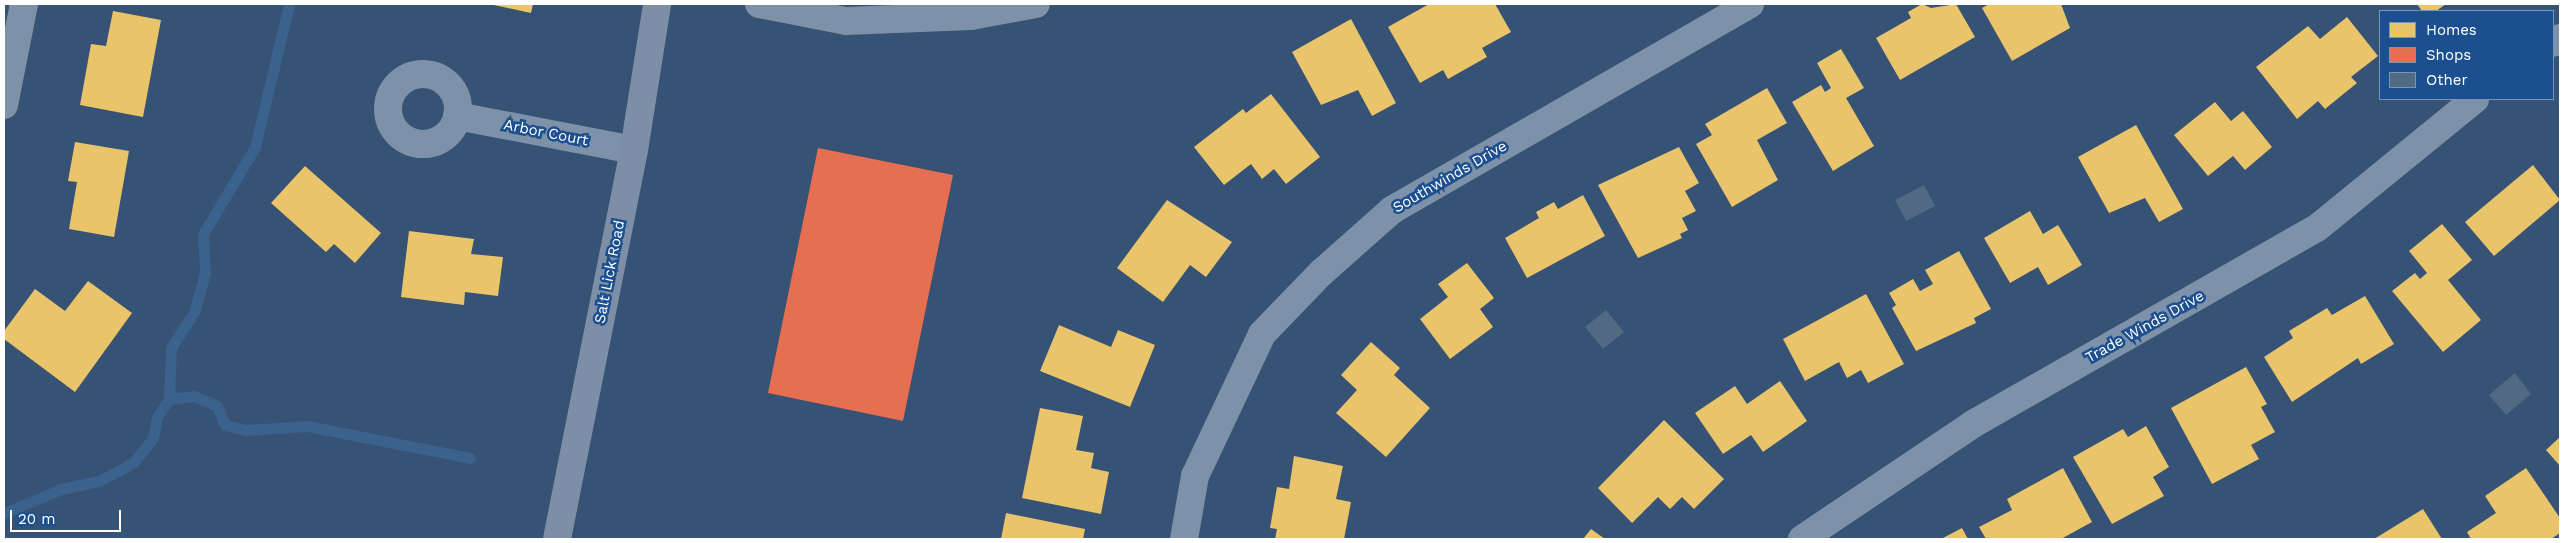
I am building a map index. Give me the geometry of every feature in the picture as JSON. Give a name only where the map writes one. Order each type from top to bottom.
[{"type":"main road","name":"Salt Lick Road","points":[[557,539],[634,150],[657,4]]},
{"type":"street","points":[[4,105],[24,4]]},
{"type":"street","points":[[759,4],[846,21],[971,16],[1036,4]]},
{"type":"street","name":"Southwinds Drive","points":[[1184,539],[1195,476],[1262,334],[1322,273],[1392,210],[1750,4]]},
{"type":"street","name":"Trade Winds Drive","points":[[1802,539],[1972,424],[2317,228],[2475,100]]},
{"type":"street","name":"Arbor Court","points":[[457,116],[634,150]]},
{"type":"building: Homes","points":[[489,4],[533,4],[531,13]]},
{"type":"building: Homes","points":[[1429,4],[1495,4],[1511,32],[1482,48],[1487,57],[1448,79],[1443,70],[1420,83],[1388,27]]},
{"type":"building: Homes","points":[[1922,4],[1931,8],[1956,4],[1975,37],[1900,80],[1876,38],[1911,18],[1908,12]]},
{"type":"building: Homes","points":[[1989,4],[2061,4],[2070,28],[2012,61],[1982,8]]},
{"type":"building: Homes","points":[[2417,4],[2446,4],[2437,10],[2421,10]]},
{"type":"building: Homes","points":[[113,11],[161,20],[143,117],[80,105],[91,44],[106,46]]},
{"type":"building: Homes","points":[[2347,17],[2378,56],[2351,77],[2357,83],[2325,109],[2318,101],[2297,119],[2256,67],[2308,26],[2320,39]]},
{"type":"building: Homes","points":[[1351,19],[1396,103],[1372,116],[1358,90],[1321,105],[1292,52]]},
{"type":"building: Homes","points":[[1841,49],[1864,88],[1846,98],[1874,146],[1833,171],[1792,102],[1821,85],[1825,92],[1831,88],[1817,63]]},
{"type":"building: Homes","points":[[1767,88],[1787,123],[1757,140],[1778,180],[1732,207],[1696,144],[1712,135],[1705,124]]},
{"type":"building: Homes","points":[[1271,94],[1320,157],[1286,184],[1274,169],[1262,179],[1251,164],[1224,185],[1194,147],[1243,109],[1246,113]]},
{"type":"building: Homes","points":[[2215,102],[2231,121],[2243,111],[2272,147],[2245,170],[2233,156],[2208,176],[2174,135]]},
{"type":"building: Homes","points":[[2136,125],[2183,209],[2159,222],[2145,198],[2109,213],[2078,157]]},
{"type":"building: Homes","points":[[75,142],[129,151],[114,237],[69,229],[77,182],[68,181]]},
{"type":"building: Homes","points":[[1679,147],[1699,183],[1685,191],[1696,211],[1682,218],[1688,230],[1680,234],[1682,238],[1638,258],[1598,185]]},
{"type":"building: Homes","points":[[2533,165],[2560,200],[2494,256],[2465,222]]},
{"type":"building: Homes","points":[[305,166],[381,233],[355,263],[334,244],[326,252],[271,203]]},
{"type":"building: Homes","points":[[1583,195],[1605,236],[1527,278],[1505,238],[1539,218],[1536,212],[1554,202],[1558,209]]},
{"type":"building: Homes","points":[[1167,200],[1232,242],[1206,277],[1190,265],[1163,302],[1117,268]]},
{"type":"building: Homes","points":[[2030,211],[2043,234],[2058,225],[2082,265],[2048,285],[2038,267],[2010,283],[1984,238]]},
{"type":"building: Homes","points":[[2442,224],[2472,260],[2448,280],[2481,320],[2443,352],[2392,291],[2415,273],[2420,279],[2427,273],[2409,251]]},
{"type":"building: Homes","points":[[409,231],[474,239],[471,254],[503,257],[498,296],[465,292],[464,305],[401,297]]},
{"type":"building: Homes","points":[[1959,251],[1991,309],[1974,318],[1976,323],[1916,351],[1892,308],[1896,305],[1889,293],[1913,279],[1920,291],[1933,284],[1925,270]]},
{"type":"building: Homes","points":[[1467,263],[1494,298],[1480,309],[1493,327],[1450,359],[1420,319],[1448,297],[1438,284]]},
{"type":"building: Homes","points":[[88,281],[132,313],[75,392],[4,339],[4,331],[35,289],[65,311]]},
{"type":"building: Homes","points":[[1866,294],[1904,364],[1868,383],[1861,370],[1847,378],[1839,362],[1805,381],[1783,339]]},
{"type":"building: Homes","points":[[2365,296],[2394,344],[2361,364],[2358,358],[2292,402],[2264,357],[2293,338],[2289,331],[2327,308],[2332,315]]},
{"type":"building: Homes","points":[[1059,325],[1111,347],[1118,330],[1155,345],[1130,407],[1040,371]]},
{"type":"building: Homes","points":[[1371,342],[1400,368],[1394,375],[1430,408],[1386,457],[1336,413],[1357,390],[1341,375]]},
{"type":"building: Homes","points":[[2246,367],[2267,404],[2261,407],[2275,432],[2251,445],[2259,459],[2212,484],[2171,408]]},
{"type":"building: Homes","points":[[1780,381],[1807,421],[1763,452],[1751,435],[1723,454],[1695,413],[1735,386],[1747,404]]},
{"type":"building: Homes","points":[[1040,408],[1083,416],[1076,450],[1094,453],[1091,468],[1109,472],[1101,514],[1022,498]]},
{"type":"building: Homes","points":[[1664,420],[1724,479],[1694,509],[1682,497],[1670,509],[1658,497],[1632,523],[1598,488]]},
{"type":"building: Homes","points":[[2146,426],[2169,467],[2153,477],[2164,496],[2112,524],[2073,457],[2123,429],[2128,437]]},
{"type":"building: Homes","points":[[2560,437],[2560,466],[2546,450]]},
{"type":"building: Homes","points":[[1294,456],[1343,466],[1336,499],[1351,502],[1344,539],[1275,539],[1277,529],[1270,528],[1277,487],[1289,489]]},
{"type":"building: Homes","points":[[2063,468],[2092,522],[2061,539],[1986,539],[1979,527],[2012,510],[2007,499]]},
{"type":"building: Homes","points":[[2526,468],[2560,518],[2560,533],[2551,539],[2471,539],[2467,532],[2496,513],[2485,496]]},
{"type":"building: Homes","points":[[2423,509],[2442,539],[2374,539]]},
{"type":"building: Homes","points":[[1006,513],[1085,529],[1083,539],[1001,539]]},
{"type":"building: Homes","points":[[1962,528],[1968,539],[1941,539]]},
{"type":"building: Homes","points":[[1591,529],[1605,539],[1583,539]]},
{"type":"building: Shops","points":[[818,148],[953,175],[903,421],[768,393]]},
{"type":"building: Other","points":[[1924,185],[1935,206],[1906,221],[1895,200]]},
{"type":"building: Other","points":[[1606,310],[1624,332],[1603,349],[1585,327]]},
{"type":"building: Other","points":[[2515,373],[2531,394],[2506,415],[2489,395]]},
{"type":"waterway","points":[[169,399],[171,348],[195,310],[205,273],[203,234],[255,147],[289,4]]},
{"type":"waterway","points":[[4,513],[61,489],[99,481],[133,463],[153,438],[157,417],[169,399],[194,396],[217,406],[225,425],[245,430],[307,426],[470,458]]}]
